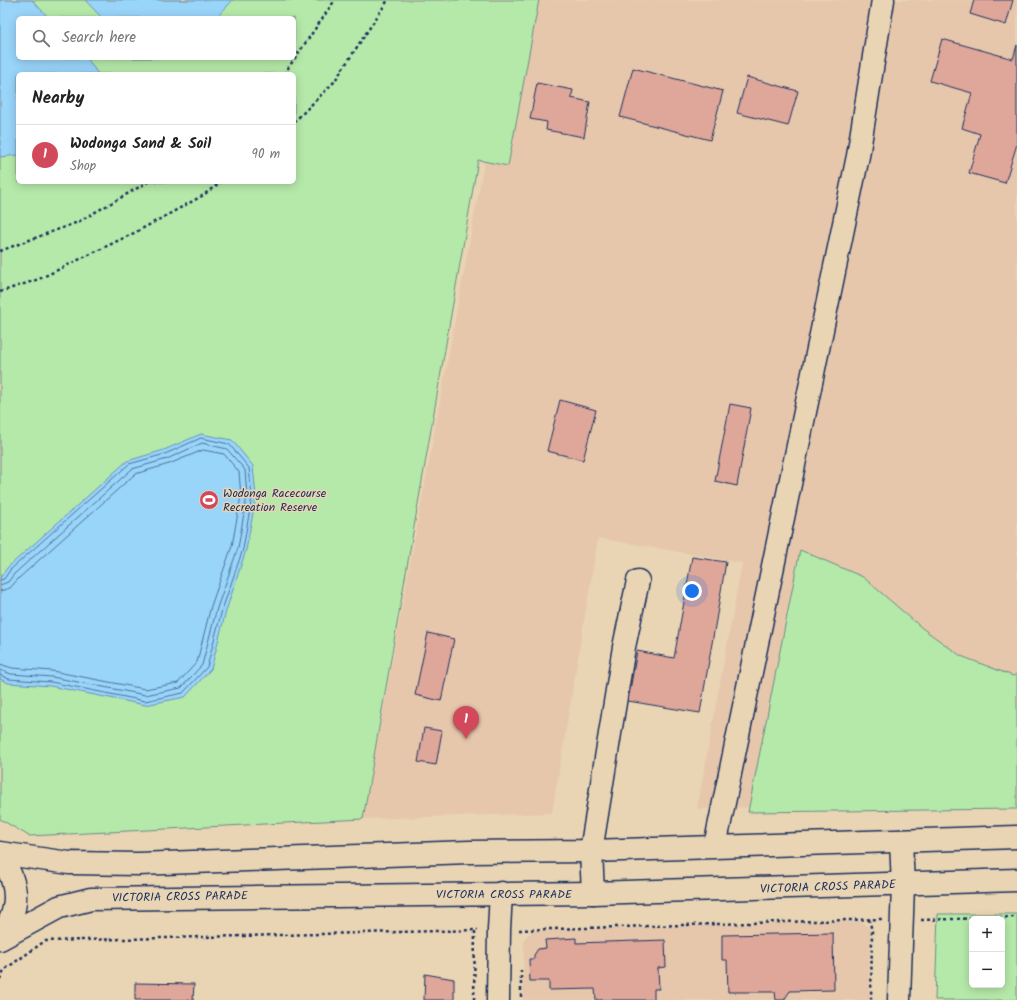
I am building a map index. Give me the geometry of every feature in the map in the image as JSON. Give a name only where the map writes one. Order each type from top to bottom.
[{"type":"main road","points":[[714,846],[858,156],[883,0]]},
{"type":"main road","points":[[593,893],[591,851],[624,647],[638,580]]},
{"type":"main road","points":[[0,853],[69,863],[138,864],[469,852],[591,851],[1017,837]]},
{"type":"main road","points":[[899,1000],[902,885],[901,841]]},
{"type":"main road","points":[[0,856],[9,869],[15,888],[15,908],[8,927],[0,938]]},
{"type":"main road","name":"VICTORIA CROSS PARADE","points":[[0,938],[59,907],[91,899],[593,893],[902,885],[1017,880]]},
{"type":"main road","points":[[498,1000],[499,930],[502,893]]},
{"type":"path","points":[[296,57],[335,0]]},
{"type":"path","points":[[296,120],[334,82],[388,0]]},
{"type":"path","points":[[285,72],[294,60]]},
{"type":"path","points":[[0,251],[78,222],[144,184]]},
{"type":"path","points":[[0,292],[40,279],[136,232],[202,196],[218,184]]},
{"type":"path","points":[[869,919],[872,931],[871,1000]]},
{"type":"path","points":[[474,1000],[475,930]]},
{"type":"shaded area","points":[[514,0],[1017,0],[1017,798],[697,809],[742,563],[598,538],[552,813],[363,819]]},
{"type":"shaded area","points":[[861,921],[870,929],[869,1000],[523,1000],[524,939],[533,930]]},
{"type":"green space","name":"Wodonga Racecourse Recreation Reserve","points":[[0,0],[539,0],[508,166],[478,160],[363,819],[29,836],[0,819]]},
{"type":"green space","points":[[800,550],[863,577],[922,628],[961,656],[1013,676],[1017,674],[1017,809],[748,812]]},
{"type":"green space","points":[[938,914],[1017,914],[1017,1000],[935,1000]]},
{"type":"water","points":[[0,0],[32,0],[47,16],[16,16],[16,60],[88,60],[97,72],[16,72],[16,155],[0,157]]},
{"type":"water","points":[[85,0],[233,0],[218,16],[100,16]]},
{"type":"water","points":[[201,434],[232,440],[253,466],[256,497],[246,550],[226,611],[211,669],[185,697],[145,705],[50,686],[8,683],[0,679],[0,578],[7,568],[127,461],[164,450]]},
{"type":"building","points":[[974,0],[1013,0],[1006,25],[970,14]]},
{"type":"building","points":[[942,39],[1013,59],[1017,45],[1017,144],[1005,183],[969,173],[980,134],[962,128],[972,93],[930,81]]},
{"type":"building","points":[[633,68],[723,91],[710,140],[620,117]]},
{"type":"building","points":[[747,77],[798,91],[788,126],[737,113]]},
{"type":"building","points":[[537,83],[573,90],[571,98],[590,102],[584,137],[546,130],[547,122],[530,119]]},
{"type":"building","points":[[560,400],[596,410],[583,460],[547,451]]},
{"type":"building","points":[[730,404],[751,408],[737,486],[715,481]]},
{"type":"building","points":[[692,557],[726,562],[700,713],[628,701],[637,651],[674,658]]},
{"type":"building","points":[[428,633],[454,639],[441,701],[415,695]]},
{"type":"building","points":[[424,728],[442,731],[436,765],[418,762]]},
{"type":"building","points":[[833,933],[834,990],[790,991],[784,1000],[776,1000],[775,992],[728,992],[727,960],[722,960],[722,935]]},
{"type":"building","points":[[576,938],[576,943],[665,940],[666,967],[658,968],[659,989],[654,989],[654,1000],[596,1000],[595,989],[549,990],[549,981],[530,981],[529,959],[534,959],[534,955],[538,949],[546,948],[545,940]]},
{"type":"building","points":[[425,974],[454,979],[454,1000],[424,1000]]},
{"type":"building","points":[[135,983],[194,984],[193,1000],[135,1000]]},
{"type":"place","name":"Wodonga Racecourse Recreation Reserve","points":[[209,500]]},
{"type":"place","name":"Wodonga Sand & Soil","points":[[466,739]]}]
